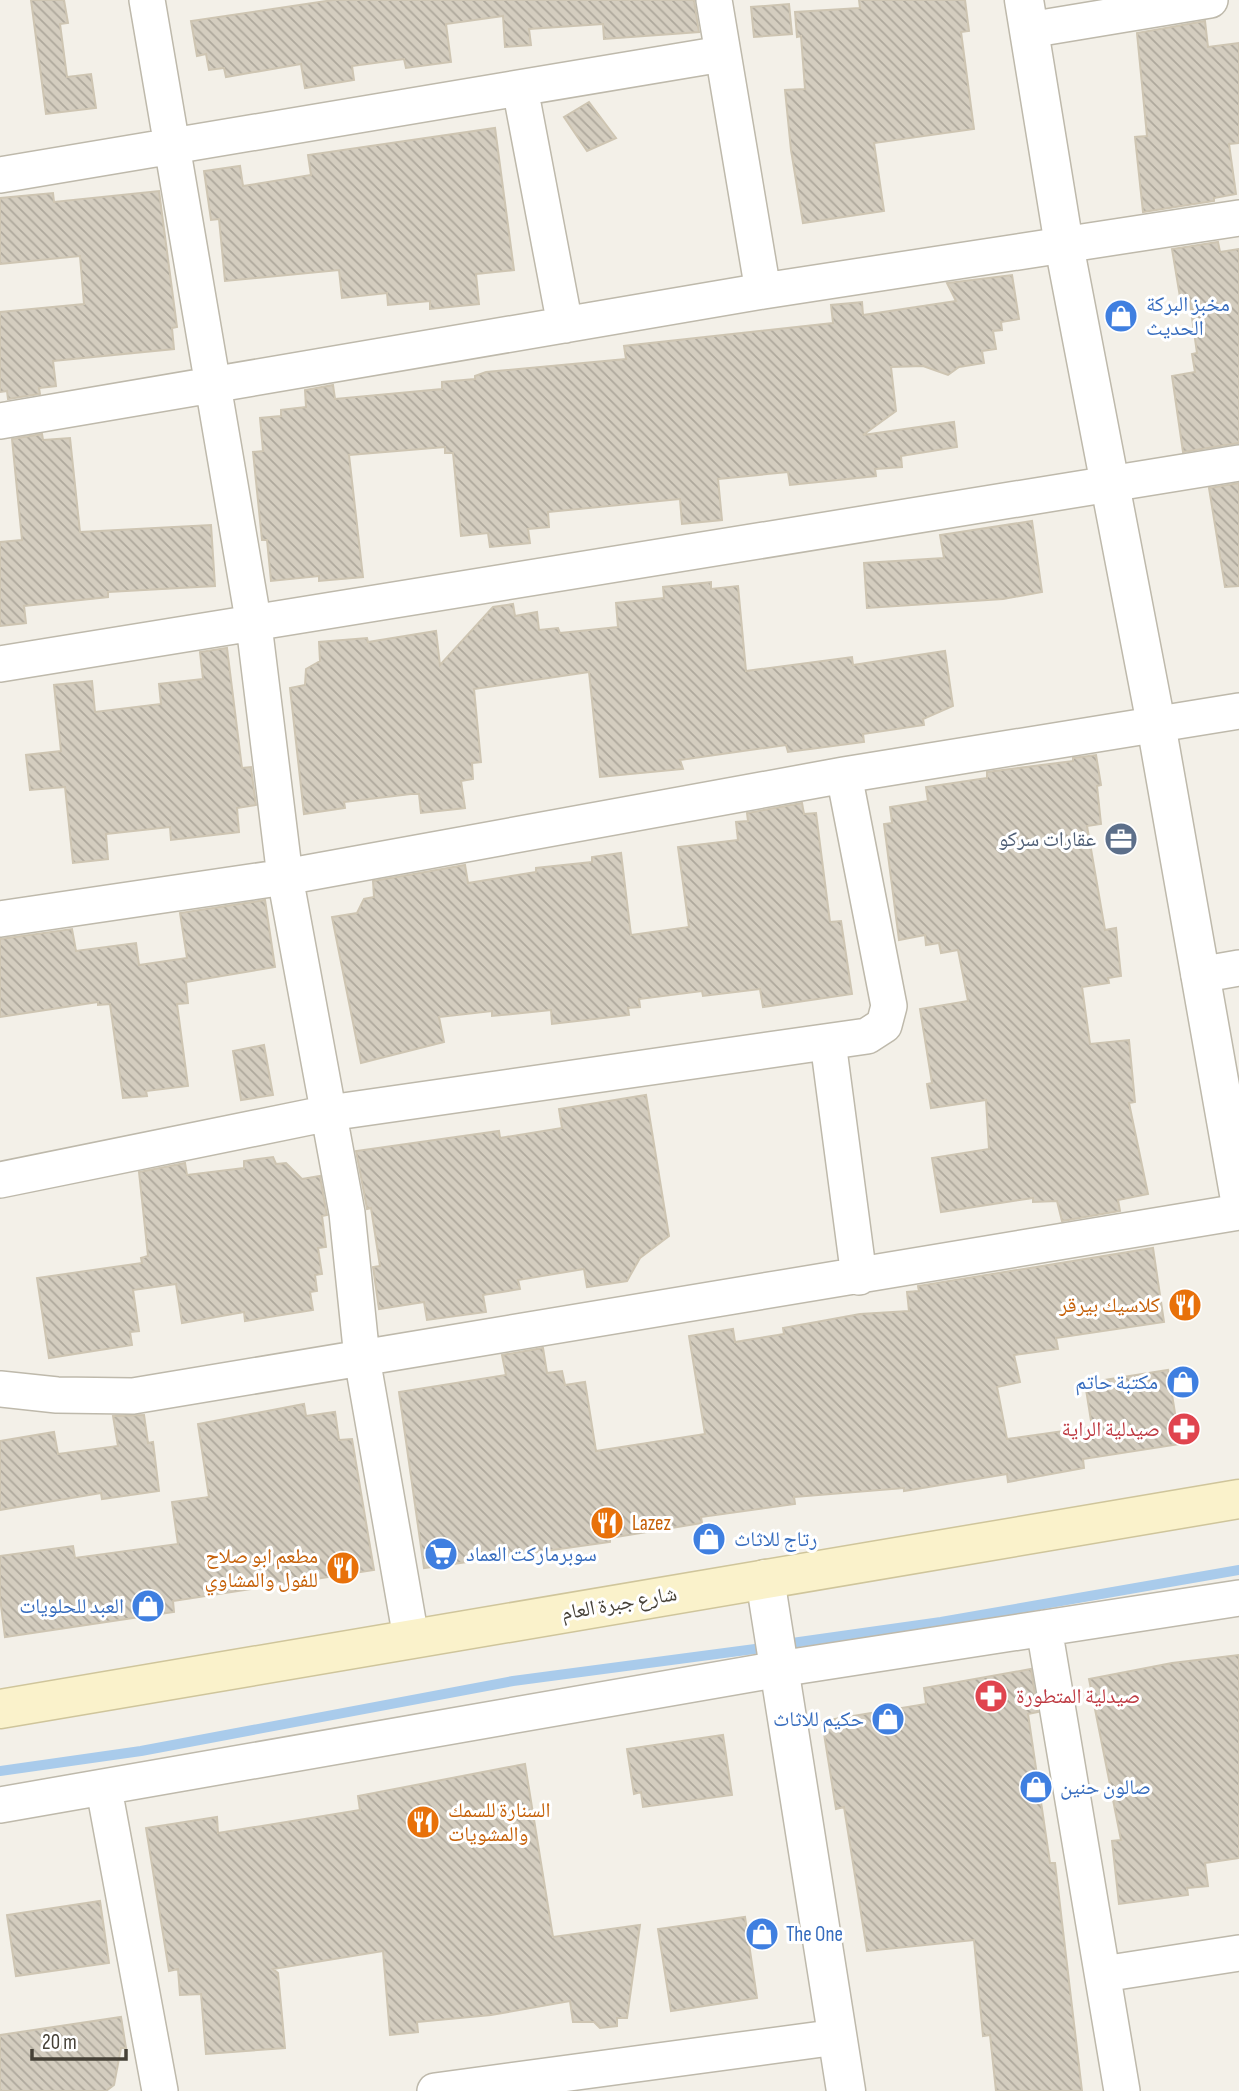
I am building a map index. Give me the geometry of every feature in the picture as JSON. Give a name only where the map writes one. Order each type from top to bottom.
[{"type":"main road","name":"شارع جبرة العام","points":[[0,1709],[1239,1499]]},
{"type":"street","points":[[147,0],[254,625],[285,877],[346,1213],[362,1358],[411,1638]]},
{"type":"street","points":[[714,0],[763,291]]},
{"type":"street","points":[[1210,0],[1027,15],[1064,245],[1156,724],[1239,1194]]},
{"type":"street","points":[[0,175],[172,144],[723,54]]},
{"type":"street","points":[[520,88],[565,326]]},
{"type":"street","points":[[0,421],[763,291],[1239,218]]},
{"type":"street","points":[[0,664],[254,625],[1239,463]]},
{"type":"street","points":[[0,919],[285,877],[844,775],[1239,711]]},
{"type":"street","points":[[0,1180],[329,1113],[867,1036],[884,1025],[889,1006],[844,775]]},
{"type":"street","points":[[1199,975],[1239,968]]},
{"type":"street","points":[[828,1042],[859,1277]]},
{"type":"street","points":[[0,1389],[57,1395],[133,1396],[1239,1212]]},
{"type":"street","points":[[765,1579],[846,2091]]},
{"type":"street","points":[[0,1805],[104,1789],[779,1669],[1239,1598]]},
{"type":"street","points":[[1044,1628],[1122,2091]]},
{"type":"street","points":[[104,1789],[160,2091]]},
{"type":"street","points":[[1103,1974],[1239,1953]]},
{"type":"street","points":[[435,2091],[534,2085],[837,2037]]},
{"type":"building","points":[[31,0],[64,0],[68,23],[60,24],[67,77],[91,74],[96,108],[46,114]]},
{"type":"building","points":[[333,0],[694,0],[699,32],[604,39],[603,24],[529,29],[531,45],[505,47],[503,16],[446,24],[451,62],[406,68],[404,59],[352,66],[354,80],[305,88],[301,64],[226,77],[224,68],[209,70],[206,54],[197,56],[191,21]]},
{"type":"building","points":[[859,0],[965,0],[969,31],[961,32],[974,129],[874,143],[884,211],[803,223],[791,150],[785,90],[805,89],[801,36],[797,37],[795,12],[860,8]]},
{"type":"building","points":[[789,4],[792,34],[754,37],[751,7]]},
{"type":"building","points":[[1205,21],[1208,47],[1239,43],[1239,143],[1229,144],[1236,194],[1214,198],[1214,201],[1143,212],[1135,137],[1147,136],[1137,33]]},
{"type":"building","points":[[589,102],[616,138],[587,151],[564,117]]},
{"type":"building","points":[[495,128],[514,270],[476,274],[479,304],[430,309],[430,301],[388,305],[387,293],[342,298],[339,270],[225,281],[219,219],[211,220],[204,171],[240,166],[243,186],[311,175],[308,155]]},
{"type":"building","points":[[159,191],[177,327],[172,328],[174,349],[53,361],[56,386],[39,388],[40,394],[8,399],[7,391],[0,392],[0,312],[84,304],[80,256],[0,264],[0,198],[53,193],[54,202]]},
{"type":"building","points":[[1218,242],[1220,252],[1239,249],[1239,443],[1183,452],[1172,376],[1195,372],[1192,354],[1197,353],[1189,296],[1180,297],[1172,249]]},
{"type":"building","points":[[1012,275],[1019,319],[1001,322],[1002,330],[993,331],[996,349],[982,351],[984,363],[959,367],[948,375],[923,366],[891,367],[896,411],[863,435],[954,422],[957,447],[901,456],[902,467],[875,469],[876,476],[790,485],[788,472],[718,479],[722,520],[682,524],[680,499],[548,512],[549,527],[528,529],[530,543],[490,547],[488,533],[461,536],[453,453],[445,453],[445,447],[349,455],[363,577],[319,581],[319,576],[271,581],[267,540],[262,540],[253,452],[263,451],[260,418],[281,416],[281,410],[306,407],[305,390],[333,385],[335,399],[442,389],[442,382],[475,379],[475,376],[486,372],[626,359],[624,346],[833,323],[831,305],[862,302],[863,315],[956,301],[947,283]]},
{"type":"building","points":[[42,434],[43,440],[70,438],[80,532],[211,525],[215,586],[108,592],[108,597],[24,606],[26,623],[0,626],[0,542],[22,540],[12,439]]},
{"type":"building","points":[[1239,483],[1239,586],[1225,587],[1209,488]]},
{"type":"building","points":[[1032,521],[1042,592],[1003,599],[867,608],[864,563],[944,558],[940,535]]},
{"type":"building","points":[[711,582],[711,589],[738,586],[746,671],[852,657],[853,665],[945,651],[953,706],[923,719],[924,725],[863,734],[864,742],[788,752],[786,745],[680,760],[683,769],[600,777],[589,672],[474,689],[481,762],[472,763],[473,779],[461,781],[465,808],[421,813],[419,794],[411,794],[344,802],[345,808],[304,814],[290,688],[305,685],[306,669],[320,661],[319,642],[367,638],[368,642],[436,631],[440,665],[493,607],[513,604],[515,616],[537,612],[539,630],[558,628],[560,633],[618,627],[616,603],[664,598],[663,587]]},
{"type":"building","points":[[227,648],[242,768],[251,767],[256,805],[237,808],[239,832],[171,840],[170,827],[106,834],[108,859],[73,863],[65,787],[30,790],[26,755],[61,751],[54,685],[92,681],[95,712],[161,704],[159,684],[203,679],[200,652]]},
{"type":"building","points":[[1096,755],[1101,785],[1097,786],[1101,824],[1087,826],[1105,930],[1116,928],[1121,976],[1108,978],[1109,983],[1082,987],[1090,1044],[1129,1040],[1135,1102],[1129,1103],[1148,1194],[1118,1200],[1120,1211],[1062,1221],[1057,1201],[1033,1202],[1033,1198],[941,1212],[932,1158],[989,1149],[986,1100],[931,1108],[927,1084],[932,1083],[920,1009],[968,1001],[958,950],[941,953],[939,943],[926,945],[925,935],[899,940],[884,824],[892,823],[890,807],[928,801],[926,787],[987,778],[987,772],[1073,761],[1073,758]]},
{"type":"building","points":[[802,803],[804,814],[816,813],[830,922],[841,921],[852,994],[763,1007],[760,989],[703,996],[702,991],[639,999],[640,1007],[628,1008],[629,1015],[552,1024],[551,1010],[492,1016],[492,1011],[439,1017],[444,1042],[361,1063],[332,917],[357,913],[364,899],[374,897],[373,881],[465,865],[468,883],[536,872],[536,868],[592,862],[592,857],[621,853],[631,935],[689,927],[678,847],[738,840],[736,822],[748,821],[747,813]]},
{"type":"building","points":[[265,900],[275,967],[186,982],[188,1003],[177,1004],[188,1086],[146,1091],[147,1096],[123,1098],[110,1004],[98,1005],[98,1002],[0,1017],[0,939],[72,929],[76,951],[136,943],[139,965],[187,958],[180,913]]},
{"type":"building","points":[[264,1045],[273,1095],[241,1100],[233,1051]]},
{"type":"building","points":[[646,1095],[669,1236],[640,1258],[627,1281],[587,1287],[584,1269],[518,1280],[520,1289],[483,1295],[486,1312],[427,1320],[424,1302],[379,1309],[373,1267],[380,1266],[371,1208],[367,1209],[356,1151],[499,1131],[500,1138],[562,1128],[559,1109]]},
{"type":"building","points":[[273,1157],[276,1164],[286,1163],[302,1179],[320,1176],[327,1215],[322,1216],[326,1247],[318,1248],[322,1274],[315,1275],[317,1291],[310,1292],[313,1310],[245,1321],[244,1312],[182,1323],[176,1284],[133,1290],[139,1331],[130,1332],[132,1345],[49,1358],[37,1278],[142,1263],[141,1258],[148,1256],[139,1172],[185,1163],[187,1175],[244,1168],[244,1161]]},
{"type":"building","points":[[1153,1248],[1164,1322],[1056,1338],[1058,1349],[1014,1355],[1020,1382],[997,1387],[1007,1439],[1092,1427],[1085,1383],[1168,1370],[1180,1444],[1083,1459],[1084,1468],[1008,1482],[1007,1474],[904,1491],[904,1488],[794,1497],[795,1504],[701,1517],[702,1523],[610,1538],[610,1542],[424,1568],[399,1392],[506,1375],[502,1355],[543,1348],[547,1373],[562,1371],[565,1385],[585,1382],[596,1451],[705,1434],[689,1336],[733,1329],[735,1342],[784,1334],[783,1328],[860,1314],[909,1311],[907,1292],[919,1291],[918,1286]]},
{"type":"building","points":[[304,1404],[306,1416],[335,1412],[339,1440],[352,1439],[374,1570],[173,1601],[174,1612],[5,1637],[0,1598],[0,1556],[73,1546],[75,1558],[178,1544],[172,1502],[209,1497],[198,1424]]},
{"type":"building","points":[[144,1415],[148,1443],[153,1442],[159,1491],[102,1499],[101,1493],[0,1510],[0,1441],[54,1432],[58,1454],[118,1446],[113,1416]]},
{"type":"building","points":[[1239,1655],[1239,1858],[1205,1863],[1208,1886],[1187,1888],[1188,1895],[1119,1904],[1112,1841],[1121,1840],[1089,1679],[1172,1663]]},
{"type":"building","points":[[1031,1669],[1038,1712],[1028,1714],[1050,1863],[1055,1863],[1082,2091],[996,2091],[990,2035],[983,2036],[974,1940],[867,1951],[844,1807],[836,1809],[822,1721],[926,1704],[924,1688]]},
{"type":"building","points":[[723,1735],[732,1795],[643,1807],[641,1792],[634,1794],[627,1749]]},
{"type":"building","points":[[525,1764],[553,1937],[640,1925],[627,2018],[617,2018],[617,2026],[600,2028],[594,2022],[573,2022],[570,2001],[491,2015],[417,2022],[418,2032],[390,2035],[383,1951],[273,1969],[278,1973],[285,2048],[206,2054],[201,1994],[180,1995],[178,1969],[169,1971],[146,1828],[217,1817],[218,1833],[360,1810],[358,1796]]},
{"type":"building","points":[[100,1901],[109,1963],[16,1976],[7,1915]]},
{"type":"building","points":[[745,1917],[757,1998],[671,2011],[658,1929]]},
{"type":"building","points":[[121,2017],[126,2048],[121,2048],[114,2085],[106,2091],[0,2091],[0,2035]]},
{"type":"waterway","points":[[785,1644],[941,1622],[1239,1570]]},
{"type":"waterway","points":[[0,1771],[141,1751],[513,1681],[770,1647]]},
{"type":"place","name":"مخبز البركة الحديث","points":[[1121,316]]},
{"type":"place","name":"عقارات سركو","points":[[1121,839]]},
{"type":"place","name":"كلاسيك بيرقر","points":[[1185,1305]]},
{"type":"place","name":"مكتبة حاتم","points":[[1183,1382]]},
{"type":"place","name":"صيدلية الراية","points":[[1184,1429]]},
{"type":"place","name":"Lazez","points":[[607,1523]]},
{"type":"place","name":"رتاج للاثاث","points":[[709,1539]]},
{"type":"place","name":"سوبرماركت العماد","points":[[441,1554]]},
{"type":"place","name":"مطعم ابو صلاح للفول والمشاوي","points":[[343,1568]]},
{"type":"place","name":"العبد للحلويات","points":[[148,1606]]},
{"type":"place","name":"صيدلية المتطورة","points":[[991,1696]]},
{"type":"place","name":"حكيم للاثاث","points":[[888,1719]]},
{"type":"place","name":"صالون حنين","points":[[1036,1787]]},
{"type":"place","name":"السنارة للسمك والمشويات","points":[[423,1822]]},
{"type":"place","name":"The One","points":[[762,1934]]}]
